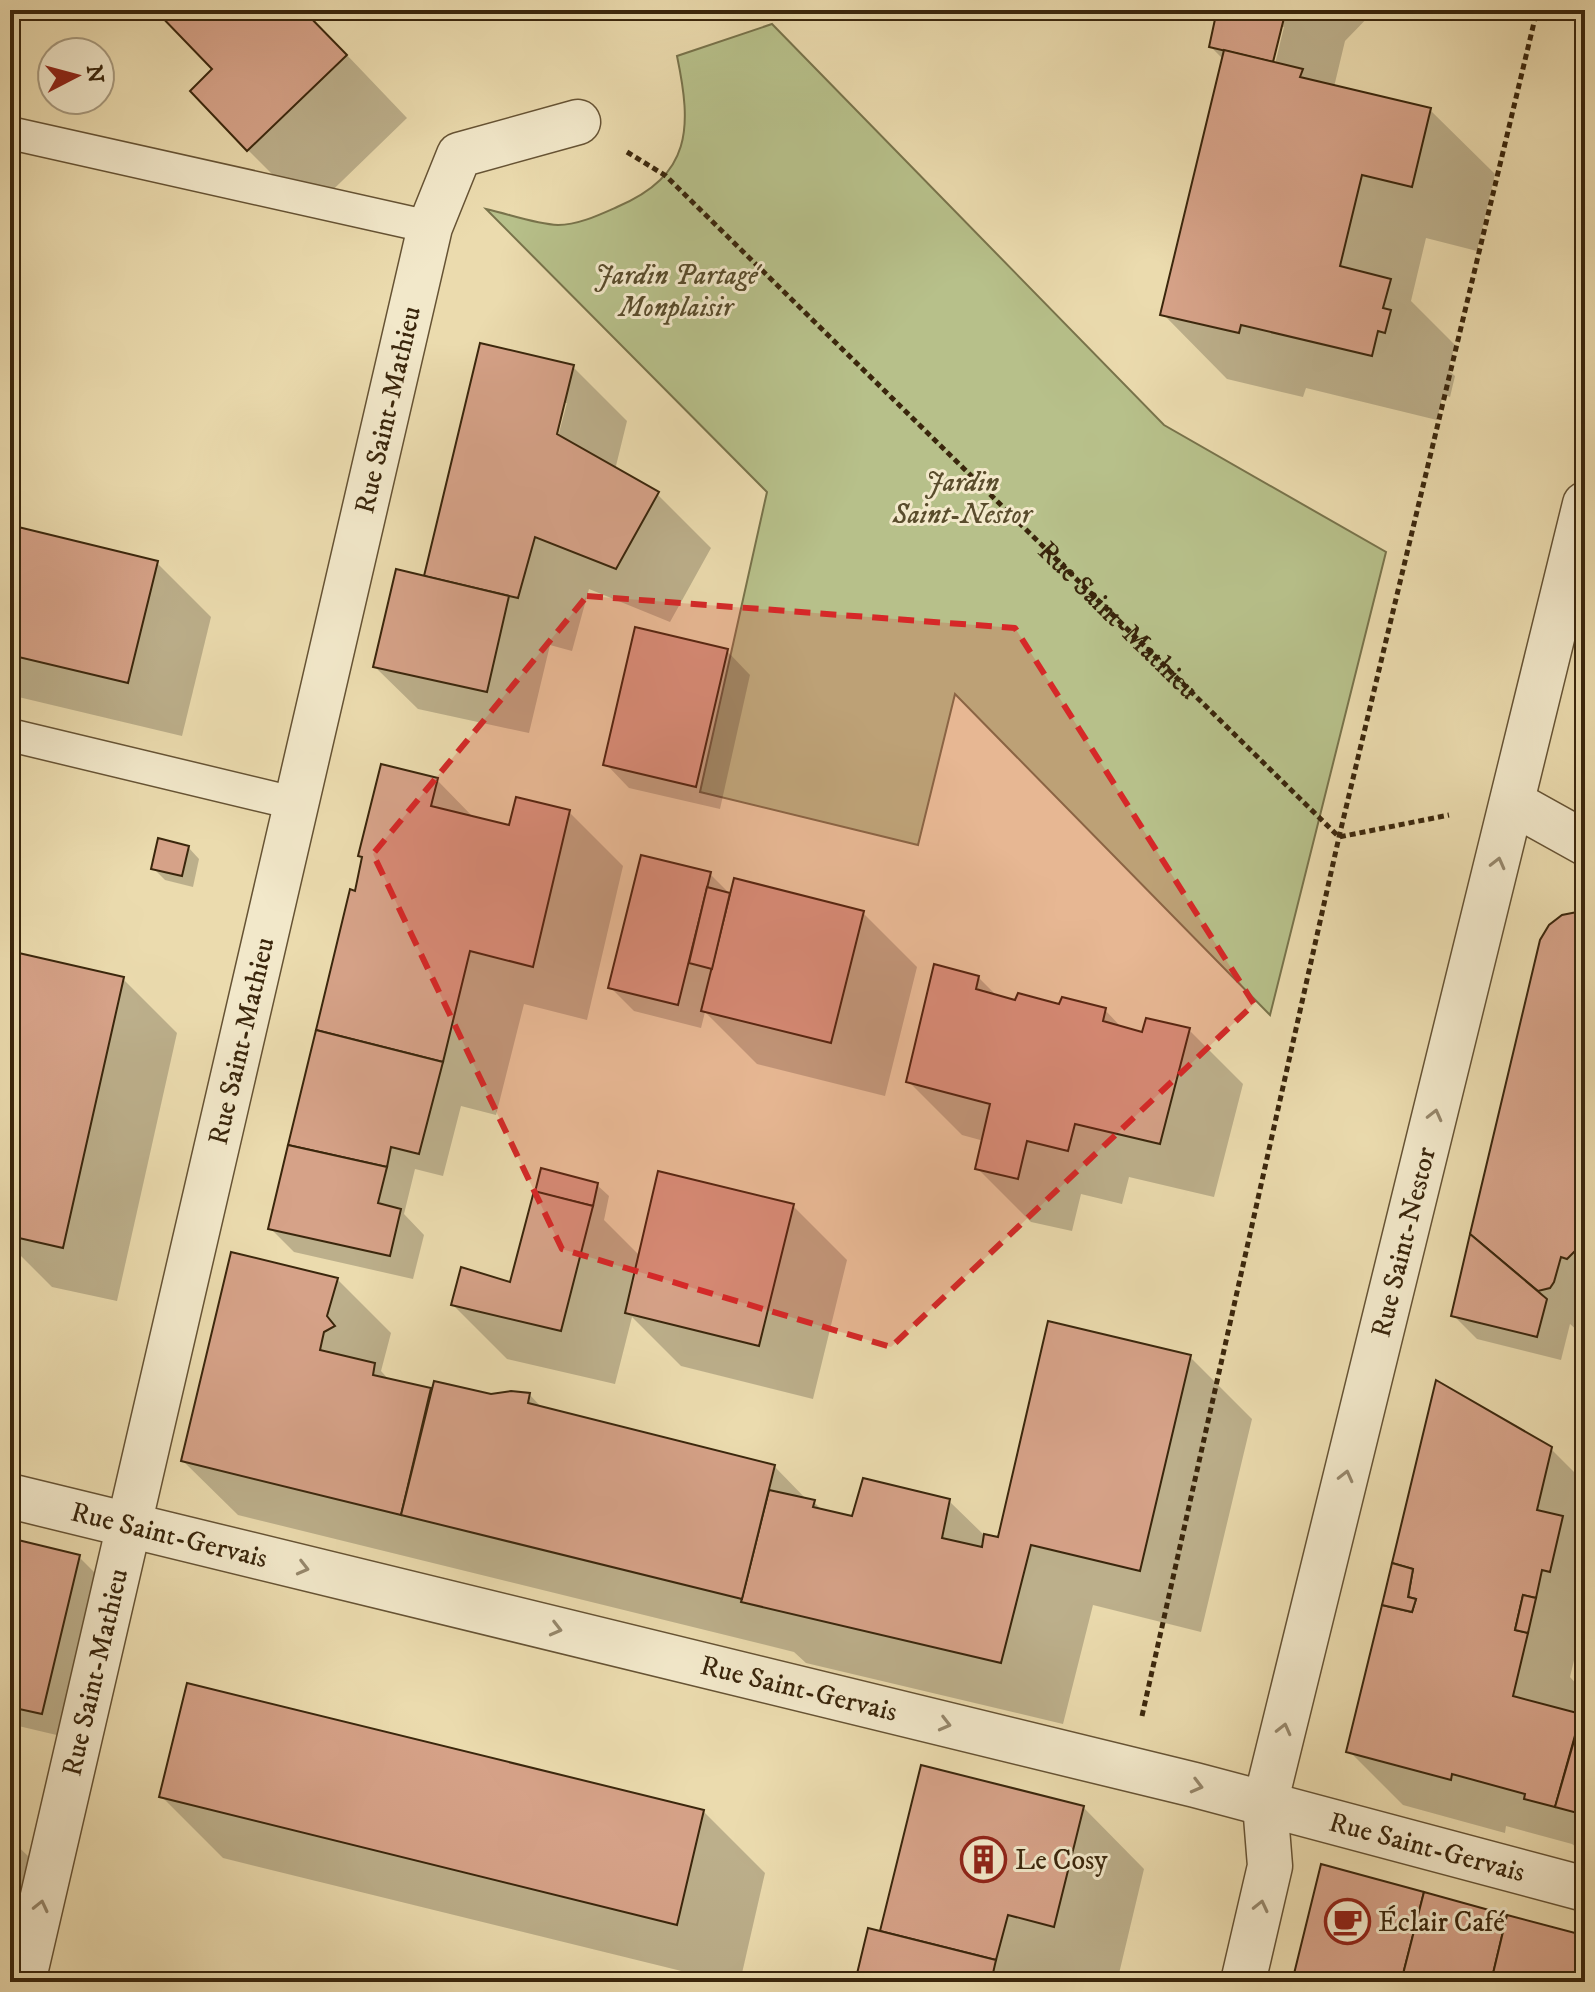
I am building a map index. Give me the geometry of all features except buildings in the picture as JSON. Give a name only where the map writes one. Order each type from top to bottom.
[{"type":"street","name":"Rue Saint-Mathieu","points":[[23,1982],[430,227],[459,155],[578,122]]},
{"type":"street","name":"Rue Saint-Nestor","points":[[1243,1982],[1270,1866],[1265,1804],[1585,504]]},
{"type":"street","points":[[1513,803],[1585,843]]},
{"type":"street","name":"Rue Saint-Gervais","points":[[10,1496],[1130,1769],[1585,1889]]},
{"type":"lane","points":[[10,133],[430,227]]},
{"type":"lane","points":[[10,735],[298,804]]},
{"type":"path","points":[[1130,1769],[1339,837],[1537,10]]},
{"type":"path","name":"Rue Saint-Mathieu","points":[[578,122],[666,176],[1339,837]]},
{"type":"path","points":[[1339,837],[1513,803]]},
{"type":"highlighted area","points":[[587,596],[1015,628],[1254,1004],[891,1347],[562,1249],[373,854]]},
{"type":"green space","name":"Jardin Saint-Nestor","points":[[772,24],[1164,425],[1386,552],[1270,1015],[955,694],[918,845],[700,792],[767,492],[486,209],[540,223],[566,225],[596,216],[642,194],[660,180],[673,164],[681,146],[684,105],[677,56]]},
{"type":"place","name":"Le Cosy","points":[[984,1860]]},
{"type":"place","name":"Éclair Café","points":[[1347,1922]]},
{"type":"park label","name":"Jardin Partagé Monplaisir","points":[[676,291]]}]
